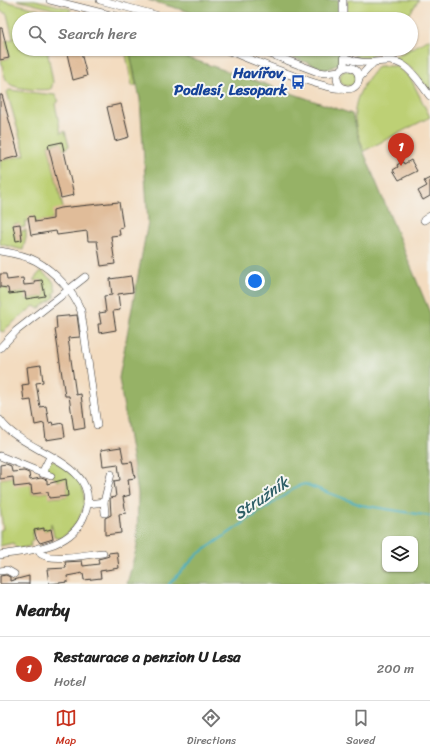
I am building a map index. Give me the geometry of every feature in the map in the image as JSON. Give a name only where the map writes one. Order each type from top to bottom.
[{"type":"street","points":[[50,0],[98,12]]},
{"type":"street","points":[[100,0],[144,12]]},
{"type":"street","points":[[342,0],[343,12]]},
{"type":"street","points":[[243,56],[336,89],[354,87],[359,78],[373,63]]},
{"type":"street","points":[[276,56],[318,72],[326,73],[347,69],[364,63],[386,61],[402,65],[430,96]]},
{"type":"street","points":[[343,88],[337,79],[347,69],[347,56]]},
{"type":"street","points":[[351,56],[364,63]]},
{"type":"street","points":[[347,69],[358,73],[359,78]]},
{"type":"street","points":[[0,250],[36,261],[50,271],[69,290],[81,311],[97,425]]},
{"type":"street","points":[[0,348],[16,331],[85,277]]},
{"type":"street","points":[[0,555],[38,548],[59,542],[73,533],[82,521],[88,504],[86,490],[78,474],[71,468],[18,438],[1,424]]},
{"type":"street","points":[[0,456],[51,476]]},
{"type":"street","points":[[42,473],[50,457]]},
{"type":"street","points":[[105,513],[104,502],[112,474]]},
{"type":"street","points":[[88,504],[104,502]]},
{"type":"street","points":[[38,548],[41,554],[46,556],[68,557],[103,553]]},
{"type":"street","points":[[0,571],[7,570],[14,574]]},
{"type":"green space","points":[[0,0],[51,12],[12,12],[12,35],[7,14],[0,11]]},
{"type":"green space","points":[[17,0],[35,0],[71,9],[70,12]]},
{"type":"green space","points":[[148,0],[339,0],[339,12],[190,12]]},
{"type":"green space","points":[[347,0],[419,0],[411,12],[347,12]]},
{"type":"green space","points":[[12,39],[12,56],[48,56],[53,82],[51,89],[36,90],[23,88],[13,86],[8,82],[1,60],[9,58],[5,41]]},
{"type":"green space","points":[[430,39],[430,90],[412,69],[392,58],[396,56],[418,56],[418,45]]},
{"type":"green space","points":[[126,56],[130,56],[136,86],[132,86]]},
{"type":"green space","points":[[131,56],[183,56],[352,114],[362,148],[430,313],[430,584],[127,584],[137,546],[138,493],[119,378],[148,222],[140,99]]},
{"type":"green space","points":[[289,56],[340,56],[340,63],[327,70]]},
{"type":"green space","points":[[355,56],[372,56],[369,60],[357,58]]},
{"type":"green space","points":[[378,66],[396,66],[410,77],[430,117],[358,154],[363,147],[358,135],[356,124],[356,104],[363,86]]},
{"type":"green space","points":[[348,70],[355,75],[356,78],[351,85],[348,86],[341,81],[340,78],[345,71]]},
{"type":"green space","points":[[9,90],[55,95],[59,101],[55,104],[61,133],[65,131],[69,146],[64,150],[61,142],[48,145],[63,208],[50,220],[35,222],[25,221],[25,227],[20,228],[19,224],[14,225],[16,240],[22,240],[21,231],[26,230],[23,250],[0,244],[0,161],[25,155],[7,92]]},
{"type":"green space","points":[[41,271],[53,281],[56,291],[53,294],[55,297],[39,309],[34,306],[5,329],[5,332],[0,331],[0,287],[8,288],[9,294],[25,292],[26,299],[45,296],[42,280],[34,281]]},
{"type":"green space","points":[[53,460],[76,476],[82,487],[84,504],[78,521],[73,528],[59,539],[54,536],[51,523],[51,529],[44,531],[43,528],[34,530],[35,532],[32,533],[33,540],[30,542],[31,546],[17,549],[13,543],[0,546],[0,530],[3,529],[0,507],[0,479],[13,477],[31,485],[32,494],[48,492],[50,498],[68,496],[66,480],[58,481],[46,470],[49,462]]},
{"type":"building","points":[[0,28],[2,28],[9,58],[0,60]]},
{"type":"building","points":[[68,56],[82,56],[87,76],[73,80]]},
{"type":"building","points":[[0,95],[2,95],[19,156],[0,161]]},
{"type":"building","points":[[121,104],[129,137],[115,141],[107,107]]},
{"type":"building","points":[[62,142],[74,195],[61,198],[48,145]]},
{"type":"building","points":[[411,160],[417,171],[399,180],[393,170],[398,167],[397,165],[400,163],[403,162],[404,164]]},
{"type":"building","points":[[430,178],[430,196],[423,200],[418,191],[427,186],[424,181]]},
{"type":"building","points":[[119,202],[123,227],[119,228],[120,235],[111,236],[115,264],[101,266],[97,241],[88,241],[87,231],[57,235],[56,231],[31,235],[28,217],[34,216],[35,222],[53,219],[53,210],[60,208]]},
{"type":"building","points":[[20,224],[22,240],[16,241],[13,225]]},
{"type":"building","points":[[0,274],[6,274],[7,280],[23,278],[24,285],[35,284],[34,281],[42,280],[45,296],[26,299],[25,292],[9,294],[8,288],[0,287]]},
{"type":"building","points":[[131,276],[133,292],[118,294],[120,310],[113,311],[116,330],[99,333],[98,324],[101,324],[99,313],[106,312],[104,296],[112,295],[110,279]]},
{"type":"building","points":[[77,315],[80,337],[68,338],[76,395],[81,394],[85,428],[74,430],[69,396],[65,396],[55,329],[57,329],[56,317]]},
{"type":"building","points":[[41,365],[43,382],[36,383],[40,407],[46,406],[49,423],[52,422],[53,425],[63,423],[65,437],[46,440],[44,423],[35,425],[31,400],[24,401],[22,385],[29,384],[27,367]]},
{"type":"building","points":[[121,447],[124,463],[132,462],[135,478],[128,479],[130,495],[123,497],[126,513],[119,514],[121,533],[105,535],[105,518],[111,515],[110,498],[116,497],[114,481],[120,480],[118,464],[103,466],[101,450]]},
{"type":"building","points":[[6,464],[11,466],[12,472],[24,471],[29,473],[30,480],[41,478],[47,480],[47,484],[66,479],[68,496],[49,498],[48,492],[32,494],[31,485],[14,487],[13,477],[0,479],[0,465]]},
{"type":"building","points":[[44,528],[44,531],[51,529],[53,539],[40,543],[34,530]]},
{"type":"building","points":[[117,552],[119,568],[100,571],[101,578],[84,580],[83,573],[67,576],[68,582],[49,584],[47,569],[66,568],[65,562],[82,561],[83,566],[99,564],[98,559],[109,556],[108,553]]},
{"type":"building","points":[[6,575],[10,577],[10,581],[29,576],[29,584],[0,584],[0,576]]},
{"type":"waterway","name":"Stružník","points":[[169,584],[198,554],[298,486],[305,484],[361,505],[430,516]]},
{"type":"place","name":"Havířov, Podlesí, Lesopark","points":[[298,82]]},
{"type":"place","name":"Restaurace a penzion U Lesa","points":[[401,166]]}]
